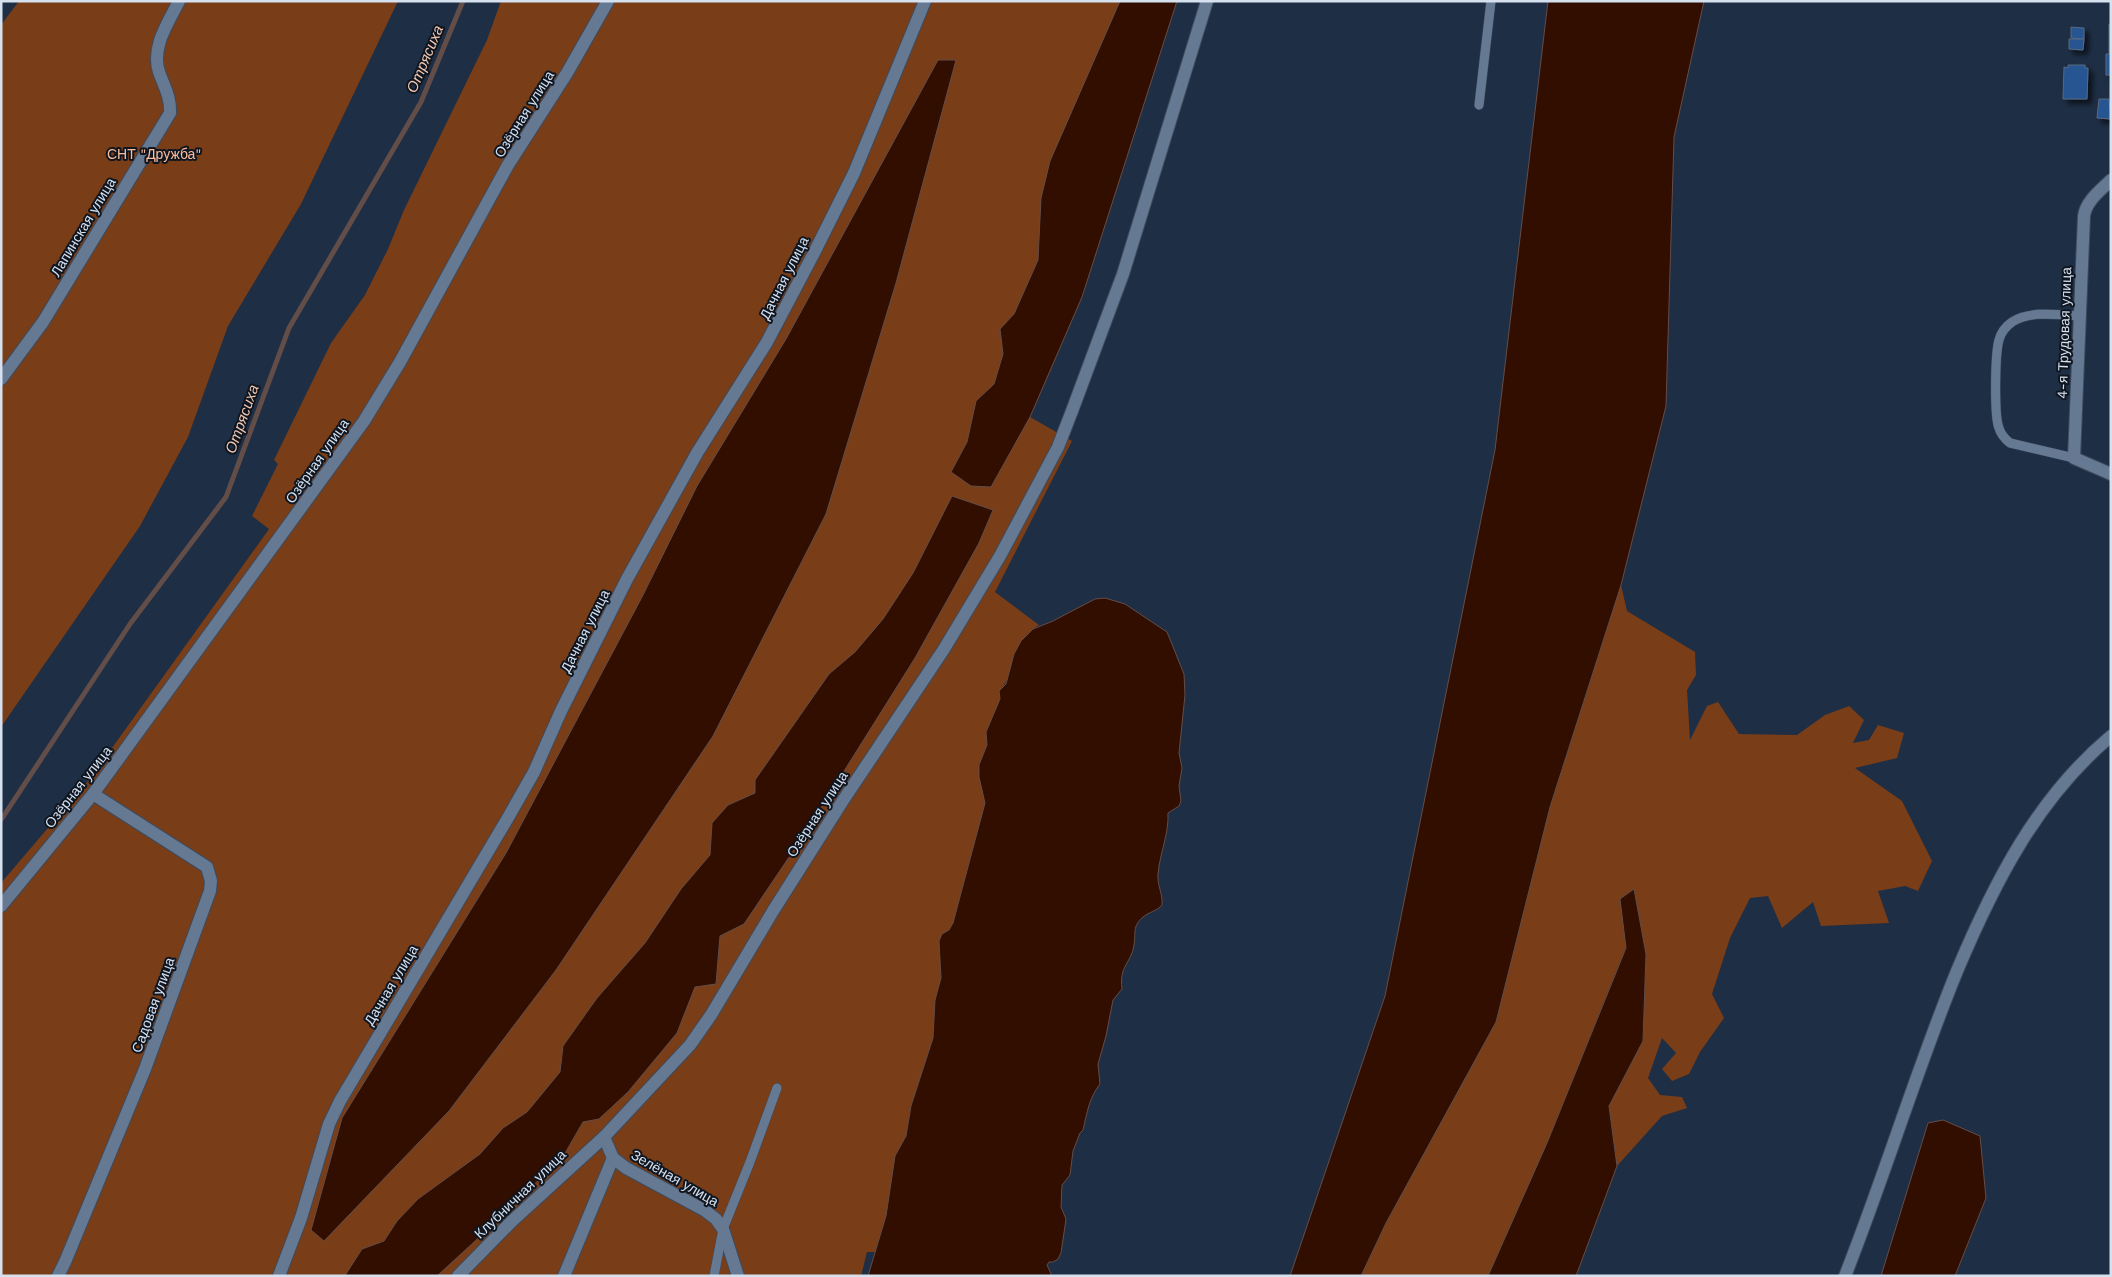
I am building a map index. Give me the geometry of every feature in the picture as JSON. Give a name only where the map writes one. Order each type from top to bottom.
[{"type":"street","name":"Лапинская улица","points":[[1,379],[42,322],[170,113],[171,104],[158,70],[156,53],[160,40],[179,1]]},
{"type":"street","name":"Озёрная улица","points":[[1,906],[93,794],[364,421],[400,362],[508,166],[567,73],[608,1]]},
{"type":"street","name":"Дачная улица","points":[[280,1276],[301,1218],[329,1124],[340,1100],[534,772],[561,710],[627,579],[697,453],[772,333],[854,173],[925,1]]},
{"type":"street","name":"Озёрная улица","points":[[604,1137],[690,1045],[711,1015],[773,911],[842,802],[944,649],[1000,556],[1035,491],[1058,447],[1123,274],[1207,1]]},
{"type":"street","name":"4-я Трудовая улица","points":[[2074,458],[2085,210],[2090,201],[2111,180]]},
{"type":"street","points":[[2074,458],[2111,474]]},
{"type":"street","points":[[1845,1276],[1936,1023],[1973,932],[2010,858],[2047,803],[2068,776],[2111,736]]},
{"type":"street","name":"Садовая улица","points":[[58,1276],[146,1069],[210,891],[211,881],[207,867],[93,794]]},
{"type":"street","name":"Зелёная улица","points":[[604,1137],[613,1158],[626,1168],[704,1210],[716,1219],[723,1229],[738,1276]]},
{"type":"street","name":"Клубничная улица","points":[[458,1276],[512,1220],[604,1137]]},
{"type":"street","points":[[564,1276],[613,1158]]},
{"type":"lane","points":[[1479,105],[1492,1]]},
{"type":"lane","points":[[2074,458],[2010,443],[2003,438],[1998,427],[1995,408],[1998,341],[2003,329],[2014,321],[2026,317],[2041,315],[2080,316]]},
{"type":"lane","points":[[714,1276],[723,1229],[777,1088]]},
{"type":"green space","name":"СНТ \"Дружба\"","points":[[19,1],[398,1],[301,204],[228,326],[188,437],[140,526],[1,727],[1,25]]},
{"type":"green space","points":[[501,1],[1177,1],[1082,297],[1030,417],[1072,441],[995,592],[1039,625],[1022,640],[1009,675],[999,691],[1000,699],[987,732],[987,745],[979,765],[979,777],[985,803],[953,923],[949,930],[942,934],[939,941],[941,978],[935,1000],[933,1038],[911,1106],[906,1136],[895,1156],[886,1216],[875,1252],[867,1252],[861,1276],[1,1276],[1,883],[89,780],[269,529],[252,516],[278,464],[274,460],[331,343],[365,295],[388,249],[404,210],[487,40]]},
{"type":"green space","points":[[1621,585],[1627,611],[1695,652],[1696,675],[1687,690],[1690,740],[1707,706],[1718,702],[1739,734],[1797,735],[1825,715],[1849,706],[1864,720],[1853,743],[1869,740],[1878,725],[1904,733],[1897,758],[1855,768],[1902,801],[1932,861],[1918,891],[1905,886],[1878,891],[1889,923],[1821,926],[1813,902],[1782,928],[1768,896],[1750,898],[1730,938],[1712,994],[1724,1018],[1700,1052],[1689,1074],[1672,1081],[1662,1069],[1676,1053],[1662,1038],[1648,1078],[1660,1095],[1682,1097],[1687,1108],[1662,1116],[1617,1166],[1609,1106],[1643,1041],[1646,954],[1634,889],[1620,899],[1626,947],[1547,1143],[1488,1276],[1361,1276],[1386,1223],[1496,1022],[1550,807]]},
{"type":"shaded area","points":[[1120,1],[1177,1],[1082,297],[1030,417],[991,487],[971,486],[951,472],[967,442],[976,401],[994,384],[1003,354],[1000,329],[1014,314],[1038,260],[1041,198],[1050,161]]},
{"type":"shaded area","points":[[1548,1],[1704,1],[1674,137],[1666,406],[1621,585],[1550,807],[1496,1022],[1386,1223],[1361,1276],[1290,1276],[1385,996],[1495,450]]},
{"type":"shaded area","points":[[938,60],[956,60],[896,283],[826,514],[713,736],[556,970],[449,1111],[324,1241],[311,1230],[342,1118],[506,853],[642,597],[697,486],[786,339]]},
{"type":"shaded area","points":[[952,496],[993,510],[979,543],[915,658],[802,838],[744,924],[720,936],[716,984],[695,987],[677,1033],[628,1092],[599,1119],[583,1122],[564,1155],[498,1220],[437,1276],[342,1276],[346,1274],[362,1249],[384,1241],[397,1221],[418,1199],[480,1154],[503,1128],[527,1112],[560,1072],[563,1046],[597,998],[645,943],[681,889],[710,855],[712,823],[728,805],[755,793],[755,780],[829,674],[855,652],[883,619],[913,573]]},
{"type":"shaded area","points":[[1105,598],[1125,604],[1167,632],[1184,674],[1185,695],[1179,753],[1182,768],[1179,786],[1181,801],[1179,806],[1168,813],[1158,874],[1162,905],[1143,917],[1137,924],[1133,951],[1122,975],[1122,989],[1113,1000],[1098,1064],[1100,1084],[1091,1100],[1083,1130],[1073,1151],[1070,1175],[1062,1185],[1061,1207],[1066,1219],[1061,1253],[1058,1259],[1049,1262],[1047,1265],[1052,1276],[868,1276],[886,1216],[895,1156],[906,1136],[911,1106],[933,1038],[935,1000],[941,978],[939,941],[942,934],[949,930],[953,923],[985,803],[979,777],[979,765],[987,745],[986,732],[1000,699],[999,691],[1006,684],[1014,654],[1021,641],[1033,629],[1053,621],[1095,599]]},
{"type":"shaded area","points":[[1634,889],[1646,954],[1643,1041],[1609,1106],[1617,1166],[1576,1276],[1488,1276],[1547,1143],[1626,948],[1620,899]]},
{"type":"shaded area","points":[[1943,1120],[1980,1136],[1986,1198],[1955,1276],[1881,1276],[1928,1123]]},
{"type":"building","points":[[2109,24],[2111,24],[2111,75],[2106,75],[2106,54],[2109,54]]},
{"type":"building","points":[[2071,27],[2084,28],[2084,39],[2071,38]]},
{"type":"building","points":[[2069,39],[2084,39],[2083,50],[2069,49]]},
{"type":"building","points":[[2068,65],[2085,65],[2085,68],[2088,68],[2087,99],[2063,99],[2064,67],[2068,68]]},
{"type":"building","points":[[2099,99],[2109,99],[2111,119],[2097,118]]},
{"type":"waterway","name":"Отрясиха","points":[[1,820],[130,624],[226,497],[289,328],[421,102],[463,1]]}]
